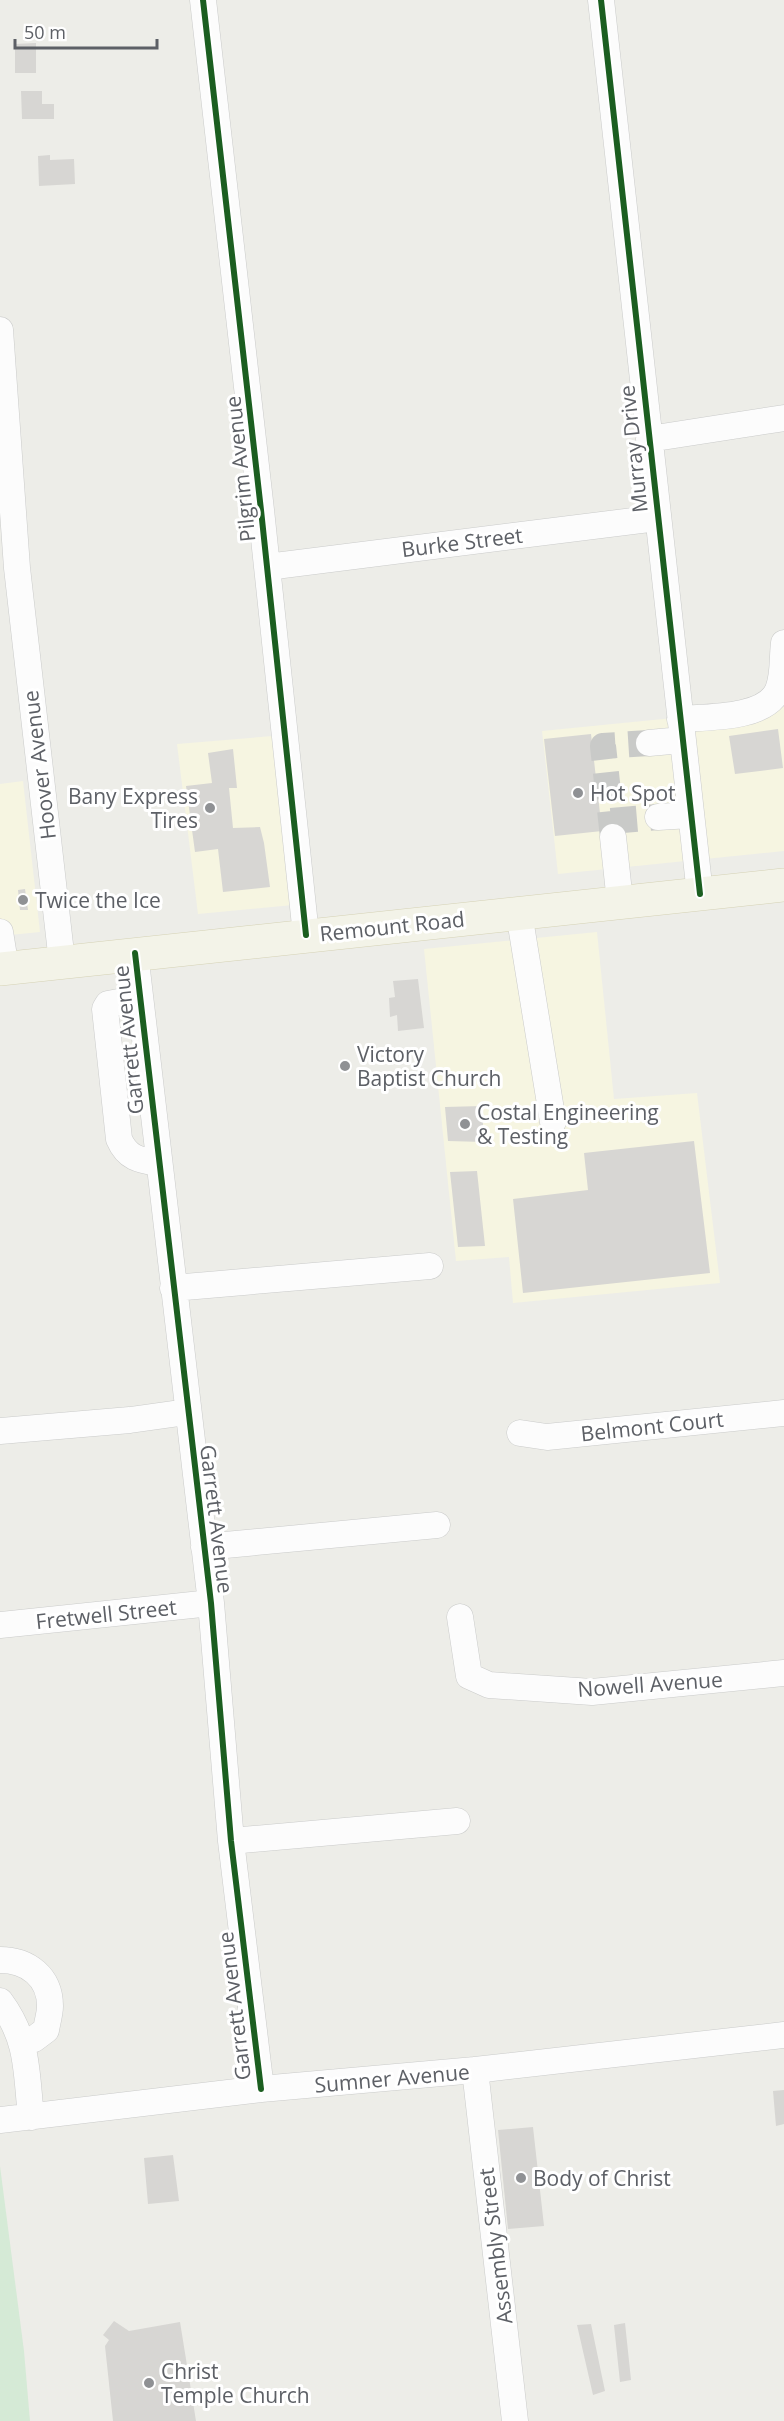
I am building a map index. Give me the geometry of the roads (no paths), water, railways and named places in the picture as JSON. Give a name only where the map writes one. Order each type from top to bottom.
[{"type":"main road","name":"Remount Road","points":[[3,969],[784,885]]},
{"type":"street","name":"Pilgrim Avenue","points":[[203,0],[306,935]]},
{"type":"street","name":"Murray Drive","points":[[601,0],[700,894]]},
{"type":"street","name":"Hoover Avenue","points":[[0,330],[17,568],[62,962]]},
{"type":"street","points":[[649,439],[775,420]]},
{"type":"street","name":"Burke Street","points":[[267,567],[657,518]]},
{"type":"street","points":[[649,743],[681,730],[759,709],[770,702],[781,681],[784,643]]},
{"type":"street","points":[[658,816],[690,815]]},
{"type":"street","points":[[612,837],[620,902]]},
{"type":"street","points":[[519,913],[553,1122]]},
{"type":"street","points":[[0,932],[3,969]]},
{"type":"street","name":"Garrett Avenue","points":[[135,953],[211,1603],[231,1841],[261,2090]]},
{"type":"street","points":[[140,998],[108,1005],[105,1009],[107,1036],[119,1139],[129,1155],[140,1160],[158,1163]]},
{"type":"street","points":[[173,1288],[430,1266]]},
{"type":"street","points":[[0,1431],[130,1420],[187,1412]]},
{"type":"street","name":"Belmont Court","points":[[520,1433],[547,1437],[784,1413]]},
{"type":"street","points":[[204,1546],[437,1525]]},
{"type":"street","name":"Fretwell Street","points":[[0,1625],[211,1603]]},
{"type":"street","name":"Nowell Avenue","points":[[460,1617],[469,1676],[489,1685],[592,1692],[784,1673]]},
{"type":"street","points":[[231,1841],[457,1821]]},
{"type":"street","points":[[0,1960],[9,1960],[31,1967],[46,1983],[50,2007],[46,2030],[34,2040],[23,2043]]},
{"type":"street","points":[[0,2001],[12,2017],[23,2043],[31,2117]]},
{"type":"street","name":"Sumner Avenue","points":[[0,2120],[784,2035]]},
{"type":"street","name":"Assembly Street","points":[[475,2070],[515,2421]]},
{"type":"tunnel","points":[[613,837],[603,746],[649,743]]},
{"type":"tunnel","points":[[611,821],[658,817]]},
{"type":"place","name":"Hot Spot","points":[[578,793]]},
{"type":"place","name":"Bany Express Tires","points":[[210,808]]},
{"type":"place","name":"Twice the Ice","points":[[23,900]]},
{"type":"place","name":"Victory Baptist Church","points":[[345,1066]]},
{"type":"place","name":"Costal Engineering & Testing","points":[[465,1124]]},
{"type":"place","name":"Body of Christ","points":[[521,2178]]},
{"type":"place","name":"Christ Temple Church","points":[[149,2383]]}]
